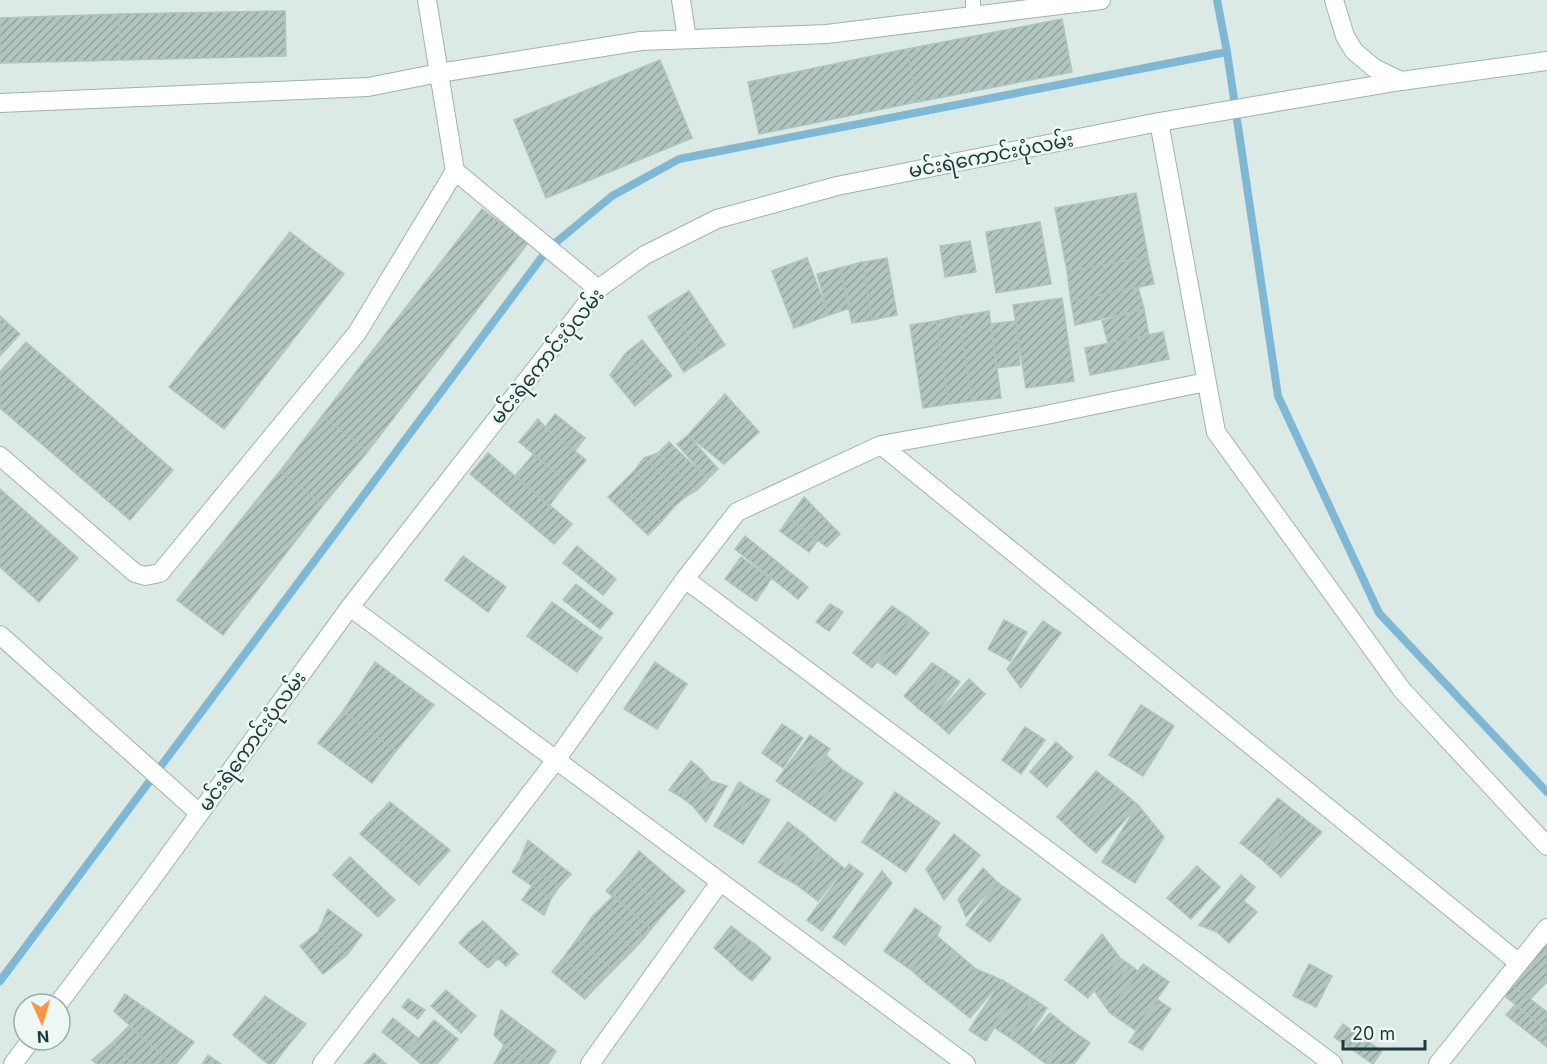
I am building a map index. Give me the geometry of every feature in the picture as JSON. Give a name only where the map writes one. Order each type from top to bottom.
[{"type":"street","points":[[0,456],[135,573],[145,576],[160,573],[357,333],[455,171],[427,0]]},
{"type":"street","points":[[681,0],[687,39]]},
{"type":"street","points":[[0,103],[368,87],[439,73],[641,41],[827,34],[973,8],[1101,0]]},
{"type":"street","points":[[1334,0],[1345,36],[1354,51],[1374,68],[1401,81]]},
{"type":"street","name":"မင်းရဲကောင်းပုံလမ်း","points":[[67,992],[350,607],[598,289],[645,255],[717,219],[837,186],[1159,122],[1401,81],[1547,61]]},
{"type":"street","points":[[1159,122],[1216,432],[1402,690],[1547,846]]},
{"type":"street","points":[[455,171],[598,289]]},
{"type":"street","points":[[322,1064],[556,760],[685,579],[737,512],[881,445],[1041,416],[1206,382]]},
{"type":"street","points":[[881,445],[1519,963]]},
{"type":"street","points":[[685,579],[1333,1064]]},
{"type":"street","points":[[350,607],[966,1064]]},
{"type":"street","points":[[0,635],[199,813]]},
{"type":"street","points":[[592,1063],[720,882]]},
{"type":"street","points":[[1438,1064],[1547,928]]},
{"type":"building","points":[[285,11],[286,56],[120,60],[119,14]]},
{"type":"building","points":[[119,14],[120,60],[0,63],[0,18]]},
{"type":"building","points":[[1062,19],[1072,72],[917,102],[907,49]]},
{"type":"building","points":[[907,49],[917,102],[759,134],[748,82]]},
{"type":"building","points":[[660,60],[692,138],[546,198],[514,120]]},
{"type":"building","points":[[1136,193],[1148,257],[1067,271],[1055,208]]},
{"type":"building","points":[[482,209],[528,243],[368,451],[322,416]]},
{"type":"building","points":[[1040,222],[1051,284],[996,293],[986,232]]},
{"type":"building","points":[[290,232],[344,274],[224,429],[169,387]]},
{"type":"building","points":[[970,241],[976,272],[945,277],[940,246]]},
{"type":"building","points":[[1148,257],[1154,284],[1071,301],[1067,271]]},
{"type":"building","points":[[807,258],[829,315],[794,328],[772,271]]},
{"type":"building","points":[[887,258],[897,315],[872,320],[863,262]]},
{"type":"building","points":[[863,262],[872,320],[852,323],[840,268]]},
{"type":"building","points":[[840,268],[850,308],[829,315],[817,274]]},
{"type":"building","points":[[1138,287],[1144,309],[1075,325],[1071,301]]},
{"type":"building","points":[[689,291],[725,345],[704,359],[668,304]]},
{"type":"building","points":[[1062,298],[1074,381],[1026,388],[1013,305]]},
{"type":"building","points":[[668,304],[704,359],[684,372],[648,317]]},
{"type":"building","points":[[1144,309],[1149,336],[1108,343],[1102,321]]},
{"type":"building","points":[[989,311],[1001,398],[972,401],[959,316]]},
{"type":"building","points":[[0,316],[20,334],[0,356]]},
{"type":"building","points":[[959,316],[972,401],[949,404],[936,321]]},
{"type":"building","points":[[936,321],[949,404],[923,408],[910,325]]},
{"type":"building","points":[[1016,321],[1020,365],[996,368],[991,324]]},
{"type":"building","points":[[1163,332],[1169,359],[1090,375],[1085,348]]},
{"type":"building","points":[[642,340],[672,376],[655,389],[625,354]]},
{"type":"building","points":[[26,342],[173,470],[130,520],[0,408],[0,372]]},
{"type":"building","points":[[625,354],[655,389],[635,406],[610,375]]},
{"type":"building","points":[[725,394],[759,432],[724,464],[688,435]]},
{"type":"building","points":[[555,414],[585,438],[575,451],[545,427]]},
{"type":"building","points":[[322,416],[368,451],[323,505],[280,471]]},
{"type":"building","points":[[538,419],[586,460],[567,482],[519,442]]},
{"type":"building","points":[[688,435],[718,469],[708,479],[677,444]]},
{"type":"building","points":[[669,442],[708,479],[697,490],[658,453]]},
{"type":"building","points":[[488,453],[572,524],[554,544],[470,474]]},
{"type":"building","points":[[658,453],[697,490],[685,497],[644,458]]},
{"type":"building","points":[[533,455],[567,482],[549,506],[515,476]]},
{"type":"building","points":[[644,458],[685,497],[674,507],[634,471]]},
{"type":"building","points":[[280,471],[323,505],[223,635],[177,600]]},
{"type":"building","points":[[634,471],[674,507],[661,522],[621,484]]},
{"type":"building","points":[[621,484],[661,522],[648,535],[608,497]]},
{"type":"building","points":[[0,489],[78,558],[39,602],[0,567]]},
{"type":"building","points":[[804,497],[840,534],[827,547],[789,518]]},
{"type":"building","points":[[789,518],[818,540],[809,552],[780,531]]},
{"type":"building","points":[[745,536],[808,587],[798,599],[735,549]]},
{"type":"building","points":[[577,546],[616,579],[603,595],[563,563]]},
{"type":"building","points":[[463,556],[506,587],[488,612],[445,580]]},
{"type":"building","points":[[741,557],[771,579],[756,601],[725,579]]},
{"type":"building","points":[[576,584],[613,613],[600,629],[563,600]]},
{"type":"building","points":[[552,602],[602,638],[577,672],[527,636]]},
{"type":"building","points":[[830,604],[843,612],[829,631],[816,622]]},
{"type":"building","points":[[892,606],[911,619],[872,668],[853,653]]},
{"type":"building","points":[[911,619],[929,633],[896,675],[878,662]]},
{"type":"building","points":[[1004,620],[1027,632],[1010,661],[988,649]]},
{"type":"building","points":[[1043,621],[1061,633],[1021,688],[1007,669]]},
{"type":"building","points":[[375,662],[434,705],[396,751],[343,711]]},
{"type":"building","points":[[655,662],[687,684],[657,729],[624,709]]},
{"type":"building","points":[[932,663],[946,672],[918,708],[904,696]]},
{"type":"building","points":[[946,672],[960,682],[932,719],[918,708]]},
{"type":"building","points":[[969,679],[985,694],[949,734],[932,719]]},
{"type":"building","points":[[1141,705],[1174,726],[1143,776],[1109,755]]},
{"type":"building","points":[[343,711],[396,751],[372,783],[318,743]]},
{"type":"building","points":[[782,724],[803,738],[783,768],[762,753]]},
{"type":"building","points":[[1025,727],[1045,740],[1021,774],[1002,760]]},
{"type":"building","points":[[810,735],[830,749],[797,795],[776,781]]},
{"type":"building","points":[[1056,742],[1073,757],[1047,787],[1030,772]]},
{"type":"building","points":[[827,756],[843,770],[816,808],[797,795]]},
{"type":"building","points":[[691,761],[701,769],[681,797],[669,790]]},
{"type":"building","points":[[701,769],[711,781],[693,806],[681,797]]},
{"type":"building","points":[[843,770],[863,783],[835,821],[816,808]]},
{"type":"building","points":[[1096,771],[1118,788],[1076,835],[1057,817]]},
{"type":"building","points":[[711,781],[727,786],[706,822],[693,806]]},
{"type":"building","points":[[739,782],[752,790],[726,833],[714,826]]},
{"type":"building","points":[[1118,788],[1138,805],[1096,853],[1076,835]]},
{"type":"building","points":[[752,790],[770,800],[743,844],[726,833]]},
{"type":"building","points":[[895,792],[940,823],[906,872],[862,842]]},
{"type":"building","points":[[1278,798],[1297,813],[1260,858],[1240,843]]},
{"type":"building","points":[[390,802],[450,850],[432,870],[373,819]]},
{"type":"building","points":[[1138,805],[1164,837],[1135,883],[1102,862]]},
{"type":"building","points":[[1297,813],[1322,832],[1281,877],[1260,858]]},
{"type":"building","points":[[373,819],[432,870],[419,885],[360,834]]},
{"type":"building","points":[[788,822],[805,835],[777,874],[759,862]]},
{"type":"building","points":[[954,834],[980,855],[944,900],[926,869]]},
{"type":"building","points":[[805,835],[822,850],[797,885],[777,874]]},
{"type":"building","points":[[528,840],[571,874],[559,887],[520,860]]},
{"type":"building","points":[[822,850],[844,868],[818,901],[797,885]]},
{"type":"building","points":[[639,851],[685,891],[667,910],[622,873]]},
{"type":"building","points":[[350,857],[395,900],[378,917],[333,875]]},
{"type":"building","points":[[520,860],[559,887],[551,899],[512,872]]},
{"type":"building","points":[[849,864],[863,874],[822,931],[807,920]]},
{"type":"building","points":[[1197,866],[1220,887],[1191,919],[1167,898]]},
{"type":"building","points":[[983,868],[997,882],[966,917],[958,899]]},
{"type":"building","points":[[882,871],[892,883],[845,945],[833,937]]},
{"type":"building","points":[[622,873],[667,910],[651,929],[606,891]]},
{"type":"building","points":[[1241,875],[1255,887],[1217,932],[1199,925]]},
{"type":"building","points":[[997,882],[1021,899],[990,942],[966,925]]},
{"type":"building","points":[[532,886],[551,899],[544,915],[522,900]]},
{"type":"building","points":[[614,895],[651,929],[644,938],[605,904]]},
{"type":"building","points":[[1244,901],[1257,912],[1229,943],[1217,932]]},
{"type":"building","points":[[605,904],[644,938],[634,949],[592,917]]},
{"type":"building","points":[[915,908],[941,927],[937,936],[911,970],[884,951]]},
{"type":"building","points":[[328,909],[362,935],[347,955],[318,932]]},
{"type":"building","points":[[592,917],[634,949],[613,970],[577,939]]},
{"type":"building","points":[[483,921],[518,954],[506,966],[469,932]]},
{"type":"building","points":[[731,926],[745,937],[727,959],[714,948]]},
{"type":"building","points":[[318,932],[347,955],[323,974],[300,946]]},
{"type":"building","points":[[469,932],[498,959],[488,968],[459,943]]},
{"type":"building","points":[[1102,934],[1120,958],[1088,998],[1065,980]]},
{"type":"building","points":[[937,936],[956,952],[928,985],[911,970]]},
{"type":"building","points":[[745,937],[756,945],[736,968],[727,959]]},
{"type":"building","points":[[577,939],[613,970],[597,986],[563,958]]},
{"type":"building","points":[[756,945],[771,958],[752,981],[736,968]]},
{"type":"building","points":[[1547,945],[1547,982],[1530,999],[1509,983]]},
{"type":"building","points":[[956,952],[976,969],[949,1001],[928,985]]},
{"type":"building","points":[[563,958],[597,986],[585,999],[552,972]]},
{"type":"building","points":[[1120,958],[1130,965],[1103,1003],[1095,992]]},
{"type":"building","points":[[1143,964],[1169,982],[1135,1030],[1109,1012]]},
{"type":"building","points":[[1309,964],[1332,976],[1316,1007],[1293,996]]},
{"type":"building","points":[[1130,965],[1139,972],[1109,1012],[1103,1003]]},
{"type":"building","points":[[976,969],[1002,980],[970,1018],[949,1001]]},
{"type":"building","points":[[1002,980],[1018,990],[986,1041],[969,1030]]},
{"type":"building","points":[[1509,983],[1547,1012],[1547,1030],[1506,997]]},
{"type":"building","points":[[446,990],[476,1016],[461,1033],[431,1006]]},
{"type":"building","points":[[1018,990],[1033,999],[1009,1037],[993,1027]]},
{"type":"building","points":[[125,994],[194,1042],[176,1064],[172,1064],[114,1011]]},
{"type":"building","points":[[265,996],[306,1024],[287,1047],[249,1016]]},
{"type":"building","points":[[408,999],[425,1010],[418,1019],[402,1007]]},
{"type":"building","points":[[1033,999],[1047,1008],[1022,1046],[1009,1037]]},
{"type":"building","points":[[1158,1000],[1171,1009],[1142,1050],[1129,1042]]},
{"type":"building","points":[[1515,1005],[1547,1030],[1547,1047],[1506,1015]]},
{"type":"building","points":[[501,1010],[556,1051],[548,1064],[535,1064],[504,1045],[494,1035]]},
{"type":"building","points":[[1050,1013],[1070,1029],[1045,1063],[1022,1046]]},
{"type":"building","points":[[249,1016],[287,1047],[274,1064],[268,1064],[233,1035]]},
{"type":"building","points":[[393,1018],[418,1038],[407,1052],[382,1032]]},
{"type":"building","points":[[434,1020],[458,1039],[437,1064],[421,1064],[407,1052]]},
{"type":"building","points":[[1343,1024],[1382,1051],[1373,1064],[1334,1037]]},
{"type":"building","points":[[129,1026],[172,1064],[132,1064],[112,1043]]},
{"type":"building","points":[[1070,1029],[1090,1043],[1074,1064],[1046,1064],[1045,1063]]},
{"type":"building","points":[[112,1043],[132,1064],[97,1064],[92,1060]]},
{"type":"building","points":[[504,1045],[535,1064],[494,1064]]},
{"type":"building","points":[[374,1053],[386,1064],[364,1064]]},
{"type":"building","points":[[208,1055],[221,1064],[202,1064]]},
{"type":"waterway","points":[[1217,0],[1227,52],[1278,396],[1379,613],[1547,792]]},
{"type":"waterway","points":[[0,981],[548,249],[612,196],[679,159],[1227,52]]}]
